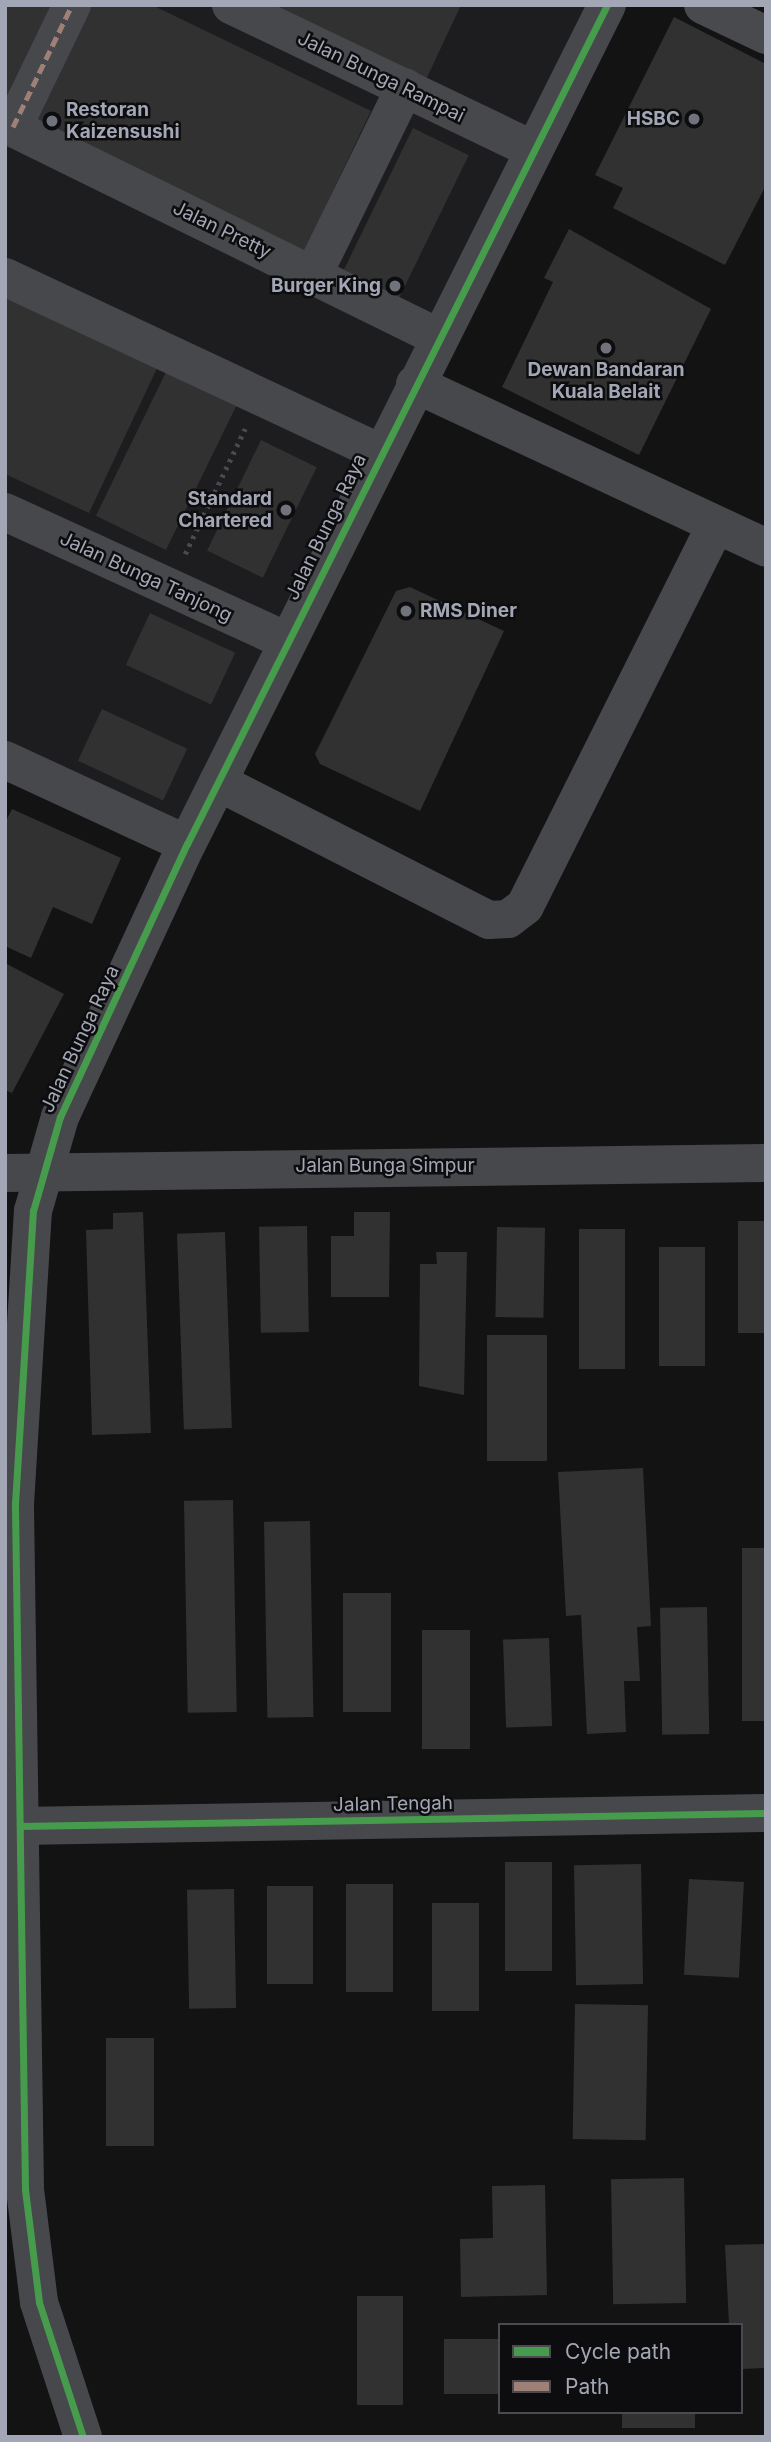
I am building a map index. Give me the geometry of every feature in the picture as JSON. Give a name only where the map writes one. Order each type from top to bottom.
[{"type":"main road","points":[[703,5],[766,36]]},
{"type":"street","points":[[9,125],[72,5]]},
{"type":"street","name":"Jalan Bunga Rampai","points":[[232,5],[531,149]]},
{"type":"street","name":"Jalan Bunga Raya","points":[[83,2437],[17,2240],[20,1826],[15,1504],[28,1259],[44,1171],[60,1117],[187,844],[531,149],[607,5]]},
{"type":"street","points":[[313,275],[405,88]]},
{"type":"street","name":"Jalan Pretty","points":[[9,125],[438,337]]},
{"type":"street","points":[[5,277],[380,453]]},
{"type":"street","points":[[415,384],[766,548]]},
{"type":"street","name":"Jalan Bunga Tanjong","points":[[5,512],[286,641]]},
{"type":"street","points":[[218,782],[489,920],[508,919],[525,906],[716,526]]},
{"type":"street","points":[[5,760],[187,844]]},
{"type":"street","name":"Jalan Bunga Simpur","points":[[5,1173],[766,1163]]},
{"type":"street","name":"Jalan Tengah","points":[[20,1826],[766,1813]]},
{"type":"path","points":[[169,588],[260,397]]},
{"type":"shaded area","points":[[5,5],[608,5],[187,844],[5,757]]},
{"type":"building","points":[[5,5],[54,5],[5,103]]},
{"type":"building","points":[[90,5],[152,5],[371,111],[300,260],[30,130]]},
{"type":"building","points":[[254,5],[461,5],[423,86]]},
{"type":"building","name":"HSBC","points":[[674,17],[766,64],[766,185],[725,265],[613,208],[623,188],[595,175]]},
{"type":"building","points":[[413,128],[469,155],[399,297],[344,270]]},
{"type":"building","name":"Dewan Bandaran Kuala Belait","points":[[569,229],[711,309],[639,455],[502,387],[553,282],[544,278]]},
{"type":"building","points":[[5,292],[158,366],[89,513],[5,474]]},
{"type":"building","points":[[166,372],[236,406],[166,550],[96,516]]},
{"type":"building","points":[[261,440],[317,467],[263,578],[207,551]]},
{"type":"building","points":[[410,587],[504,631],[420,811],[320,764],[315,754],[396,591]]},
{"type":"building","points":[[150,613],[235,653],[211,704],[126,665]]},
{"type":"building","points":[[102,709],[187,749],[163,800],[78,761]]},
{"type":"building","points":[[12,809],[121,858],[92,924],[53,907],[31,958],[5,946],[5,823]]},
{"type":"building","points":[[5,963],[64,994],[12,1093],[5,1090]]},
{"type":"building","points":[[143,1212],[151,1433],[92,1435],[86,1230],[113,1229],[113,1213]]},
{"type":"building","points":[[354,1212],[390,1212],[389,1297],[331,1297],[331,1236],[354,1236]]},
{"type":"building","points":[[738,1221],[766,1221],[766,1333],[738,1333]]},
{"type":"building","points":[[307,1226],[309,1332],[261,1333],[259,1227]]},
{"type":"building","points":[[497,1227],[545,1228],[543,1318],[495,1317]]},
{"type":"building","points":[[579,1229],[625,1229],[625,1369],[579,1369]]},
{"type":"building","points":[[225,1232],[232,1428],[184,1430],[177,1234]]},
{"type":"building","points":[[659,1247],[705,1247],[705,1366],[659,1366]]},
{"type":"building","points":[[436,1252],[467,1252],[464,1395],[419,1386],[420,1264],[437,1264]]},
{"type":"building","points":[[487,1335],[547,1335],[547,1461],[487,1461]]},
{"type":"building","points":[[643,1468],[651,1626],[637,1627],[640,1681],[624,1681],[626,1732],[587,1734],[581,1615],[566,1616],[558,1472]]},
{"type":"building","points":[[233,1500],[237,1712],[188,1713],[184,1501]]},
{"type":"building","points":[[310,1521],[313,1717],[267,1718],[264,1522]]},
{"type":"building","points":[[742,1548],[766,1548],[766,1721],[742,1721]]},
{"type":"building","points":[[343,1593],[391,1593],[391,1712],[343,1712]]},
{"type":"building","points":[[707,1607],[709,1734],[662,1735],[660,1608]]},
{"type":"building","points":[[422,1630],[470,1630],[470,1749],[422,1749]]},
{"type":"building","points":[[549,1638],[552,1726],[506,1728],[503,1640]]},
{"type":"building","points":[[505,1862],[552,1862],[552,1971],[505,1971]]},
{"type":"building","points":[[641,1864],[643,1984],[576,1985],[574,1865]]},
{"type":"building","points":[[689,1879],[744,1882],[739,1978],[684,1975]]},
{"type":"building","points":[[346,1884],[393,1884],[393,1992],[346,1992]]},
{"type":"building","points":[[267,1886],[313,1886],[313,1984],[267,1984]]},
{"type":"building","points":[[234,1889],[236,2008],[189,2009],[187,1890]]},
{"type":"building","points":[[432,1903],[479,1903],[479,2011],[432,2011]]},
{"type":"building","points":[[575,2004],[648,2005],[646,2140],[573,2139]]},
{"type":"building","points":[[106,2038],[154,2038],[154,2146],[106,2146]]},
{"type":"building","points":[[684,2178],[686,2303],[613,2304],[611,2179]]},
{"type":"building","points":[[545,2185],[547,2295],[461,2297],[460,2239],[493,2238],[492,2186]]},
{"type":"building","points":[[766,2244],[766,2368],[743,2369],[743,2323],[729,2323],[725,2245]]},
{"type":"building","points":[[357,2296],[403,2296],[403,2405],[357,2405]]},
{"type":"building","points":[[444,2339],[498,2339],[498,2394],[444,2394]]},
{"type":"building","points":[[622,2414],[695,2414],[695,2428],[622,2428]]},
{"type":"marked path","points":[[13,127],[72,5]]},
{"type":"cycle path","points":[[83,2437],[39,2302],[25,2189],[15,1504],[33,1211],[60,1117],[187,844],[607,5]]},
{"type":"cycle path","points":[[20,1826],[766,1813]]},
{"type":"place","name":"HSBC","points":[[694,119]]},
{"type":"place","name":"Restoran Kaizensushi","points":[[52,121]]},
{"type":"place","name":"Burger King","points":[[395,286]]},
{"type":"place","name":"Dewan Bandaran Kuala Belait","points":[[606,348]]},
{"type":"place","name":"Standard Chartered","points":[[286,510]]},
{"type":"place","name":"RMS Diner","points":[[406,611]]}]
